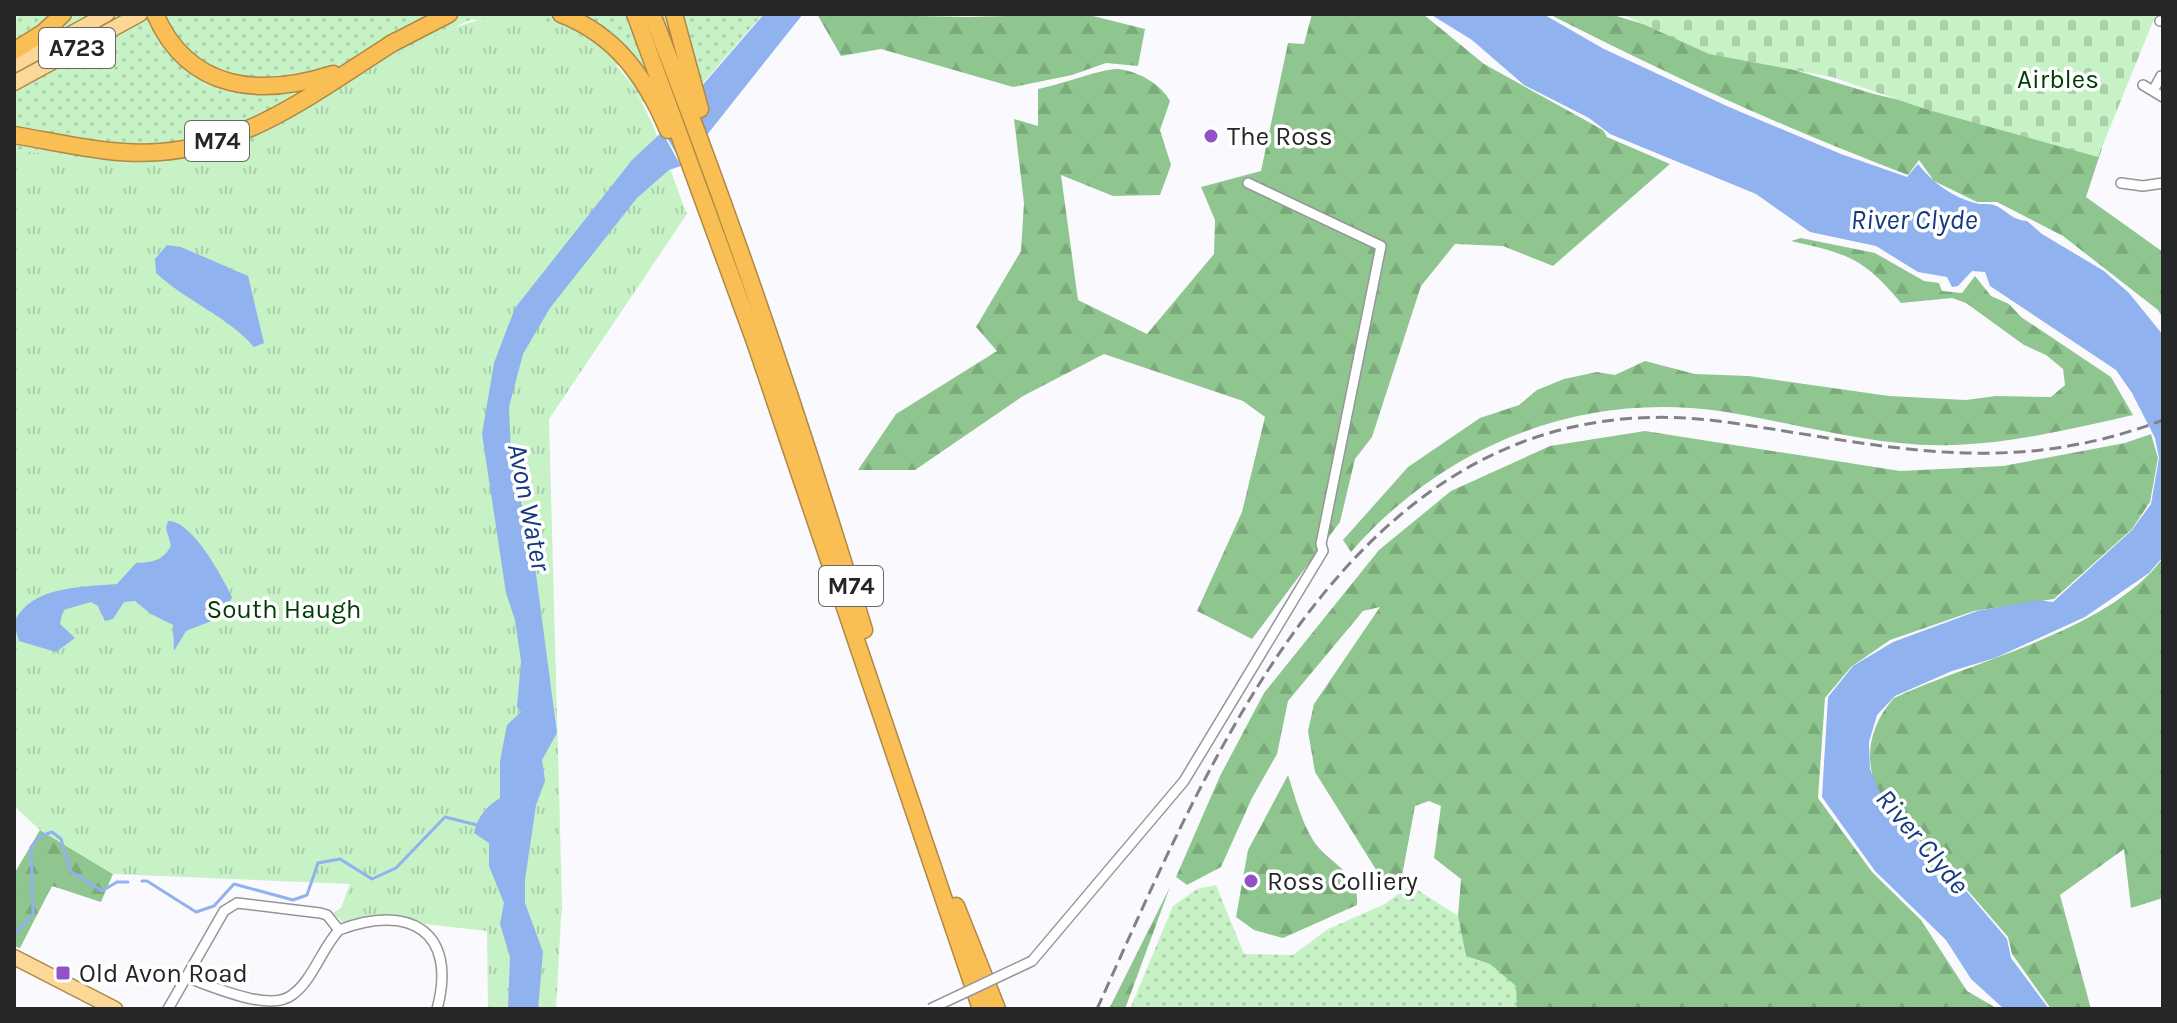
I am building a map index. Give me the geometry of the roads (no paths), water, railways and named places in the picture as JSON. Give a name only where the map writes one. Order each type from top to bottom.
[{"type":"highway","points":[[14,51],[37,37],[63,14]]},
{"type":"highway","name":"M74","points":[[155,14],[181,53],[210,76],[244,86],[268,88],[332,74],[449,14]]},
{"type":"highway","name":"M74","points":[[561,14],[588,26],[620,51],[660,95]]},
{"type":"highway","name":"M74","points":[[635,14],[660,95],[754,339],[981,1009]]},
{"type":"highway","name":"M74","points":[[652,14],[680,69],[816,470],[912,790],[997,1009]]},
{"type":"highway","name":"M74","points":[[674,14],[680,69]]},
{"type":"highway","name":"M74","points":[[14,135],[121,152],[197,148],[244,132],[396,41]]},
{"type":"main road","name":"A723","points":[[14,65],[107,14]]},
{"type":"main road","name":"A723","points":[[14,83],[140,14]]},
{"type":"main road","points":[[14,957],[93,1003],[115,1009]]},
{"type":"street","points":[[2153,91],[2161,76]]},
{"type":"street","points":[[2143,85],[2163,97]]},
{"type":"street","points":[[2135,185],[2137,174]]},
{"type":"street","points":[[930,1009],[1032,961],[1184,781],[1323,551],[1321,544],[1381,246],[1248,183]]},
{"type":"street","points":[[2121,183],[2163,183]]},
{"type":"street","points":[[168,1009],[230,905],[320,913],[327,915],[339,930]]},
{"type":"street","points":[[185,977],[263,1001],[277,1002],[292,995],[339,930],[364,920],[386,919],[424,931],[439,946],[445,976],[437,1009]]},
{"type":"water","points":[[764,14],[803,14],[683,165],[663,131]]},
{"type":"water","name":"River Clyde","points":[[1430,14],[1543,14],[1604,49],[1841,154],[1907,177],[1918,164],[1951,193],[1975,203],[1994,205],[2017,219],[2027,221],[2042,234],[2104,271],[2129,293],[2163,335],[2163,557],[2149,573],[2085,617],[1995,658],[1952,671],[1895,696],[1877,715],[1869,742],[1870,769],[1887,809],[1929,853],[1939,883],[1956,879],[2007,939],[2011,958],[2049,1009],[2004,1009],[1971,979],[1946,940],[1875,871],[1822,797],[1828,697],[1853,666],[1893,642],[1977,611],[2038,600],[2053,602],[2132,530],[2151,504],[2159,458],[2155,438],[2132,393],[2116,370],[1990,286],[1985,272],[1972,271],[1958,286],[1952,287],[1947,277],[1918,272],[1876,246],[1810,232],[1756,194],[1610,134],[1589,118],[1524,85],[1472,40]]},
{"type":"water","name":"Avon Water","points":[[662,132],[681,166],[669,170],[637,198],[550,308],[523,354],[509,407],[511,458],[534,559],[557,733],[542,760],[545,781],[536,805],[525,880],[525,903],[543,952],[538,1009],[508,1009],[510,957],[500,924],[504,903],[489,866],[489,843],[474,833],[483,812],[500,798],[500,761],[507,725],[521,712],[517,707],[521,661],[515,620],[506,593],[482,434],[494,363],[515,308],[632,160]]},
{"type":"water","points":[[167,245],[181,247],[248,276],[264,343],[254,347],[232,326],[156,273],[155,259]]},
{"type":"water","points":[[168,521],[187,530],[222,577],[232,597],[224,616],[186,631],[174,651],[173,625],[151,614],[135,601],[124,602],[113,619],[105,621],[98,606],[91,602],[63,610],[60,624],[75,638],[56,652],[19,641],[14,624],[21,611],[31,602],[58,591],[117,584],[136,563],[164,555],[171,546],[166,528]]},
{"type":"waterway","points":[[142,881],[147,881],[196,912],[214,906],[234,884],[293,900],[307,895],[318,863],[340,859],[372,879],[396,868],[445,817],[477,825]]},
{"type":"waterway","points":[[14,935],[33,914],[31,847],[41,836],[52,832],[61,839],[70,871],[102,891],[117,882],[128,882]]},
{"type":"railway","points":[[1097,1009],[1196,796],[1255,690],[1324,594],[1403,513],[1496,453],[1606,421],[1733,423],[1896,448],[2000,453],[2052,449],[2106,438],[2163,420]]},
{"type":"place","name":"The Ross","points":[[1211,136]]},
{"type":"place","name":"Ross Colliery","points":[[1251,881]]},
{"type":"place","name":"Old Avon Road","points":[[63,973]]},
{"type":"park label","name":"Airbles","points":[[2058,79]]},
{"type":"park label","name":"South Haugh","points":[[284,609]]}]
